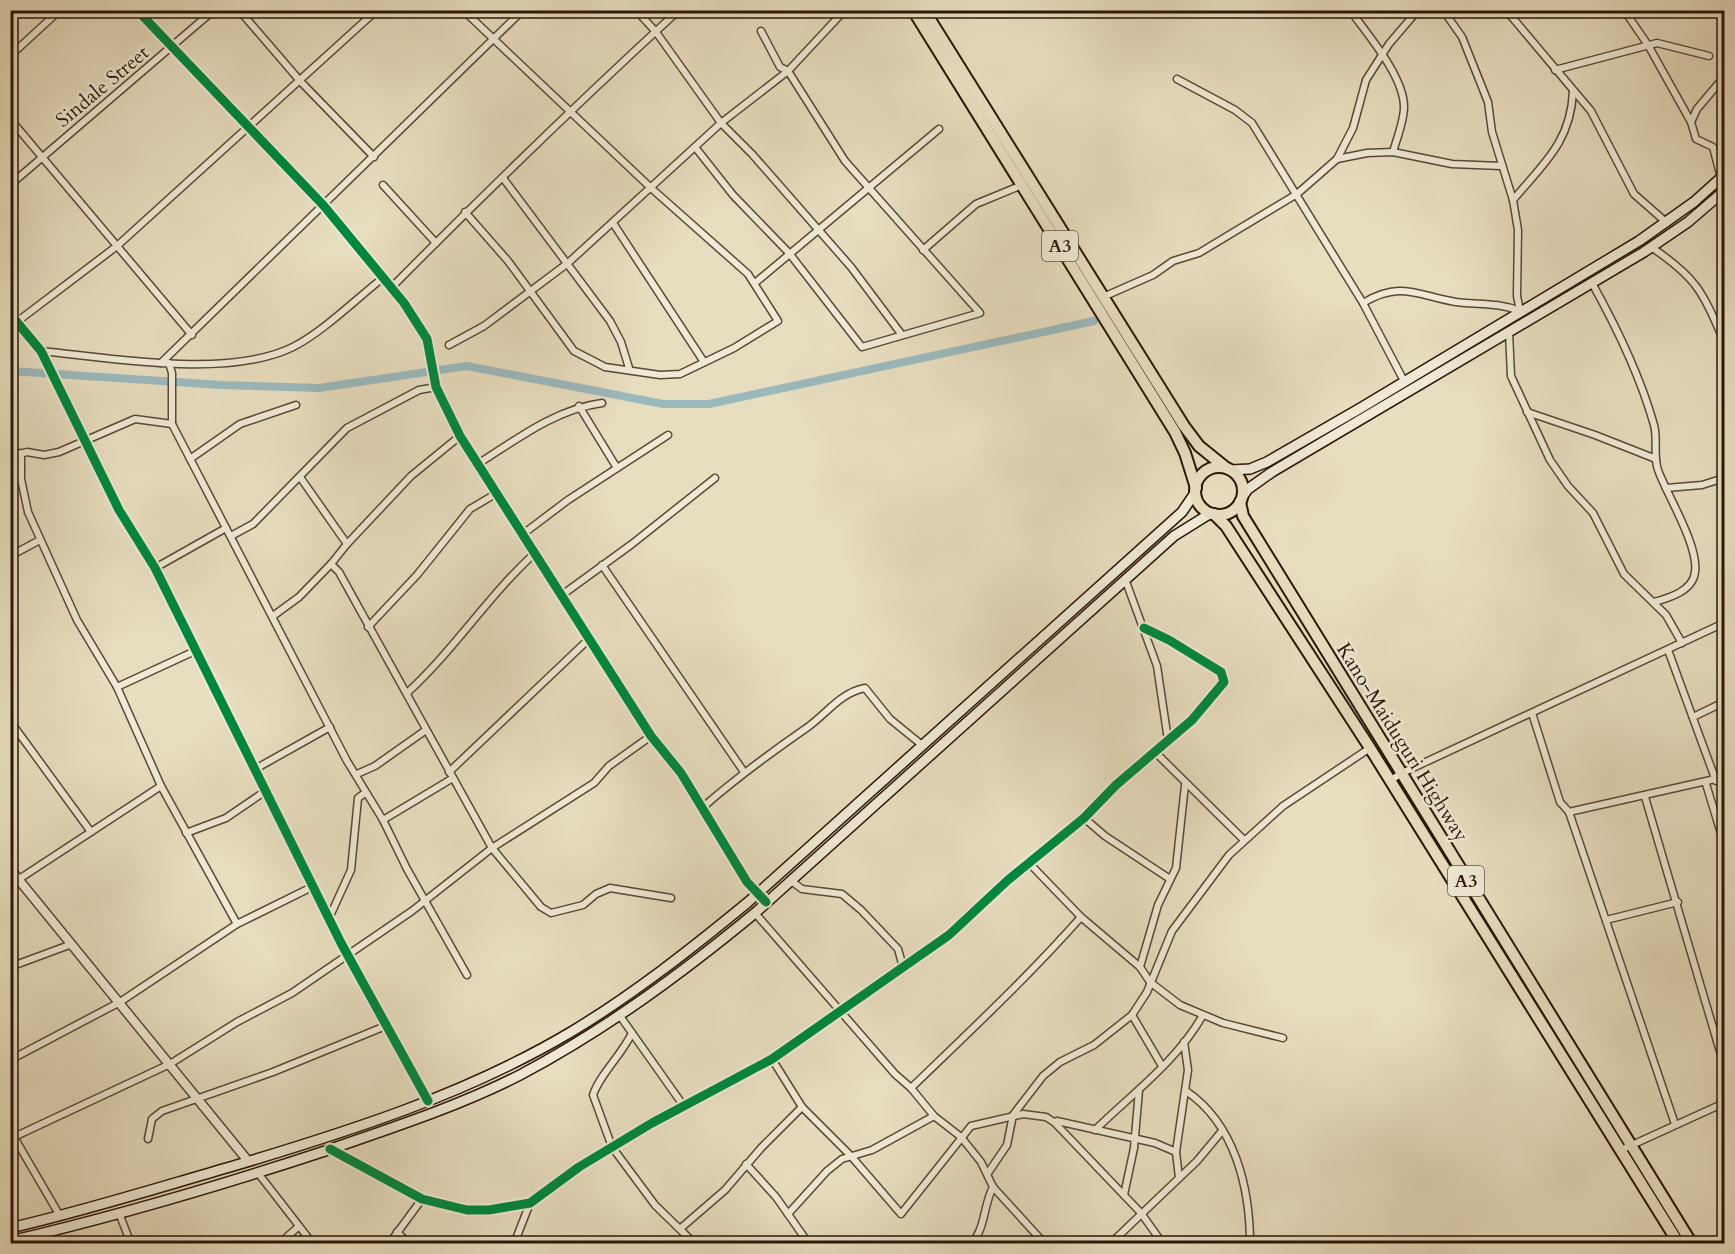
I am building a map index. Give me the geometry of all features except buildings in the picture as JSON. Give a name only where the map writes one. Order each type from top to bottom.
[{"type":"highway","name":"A3","points":[[914,10],[1103,297],[1191,437],[1208,455],[1240,478],[1242,499]]},
{"type":"highway","name":"A3","points":[[924,10],[996,133],[1022,185],[1175,432],[1185,453],[1200,506],[1213,514]]},
{"type":"highway","points":[[1196,490],[1203,473],[1217,467],[1228,469]]},
{"type":"highway","points":[[1213,514],[1232,511],[1242,499]]},
{"type":"highway","name":"Kano-Maiduguri Highway","points":[[1242,499],[1243,516],[1626,1148],[1679,1244]]},
{"type":"highway","name":"Kano-Maiduguri Highway","points":[[1213,514],[1226,526],[1626,1148],[1692,1244]]},
{"type":"main road","points":[[1228,469],[1250,469],[1267,462],[1404,381],[1667,222],[1723,176]]},
{"type":"main road","points":[[1242,499],[1248,489],[1272,472],[1651,247],[1688,222],[1725,191]]},
{"type":"main road","points":[[10,1228],[60,1216],[394,1116],[513,1063],[570,1032],[624,998],[688,952],[758,893],[1182,512],[1196,490]]},
{"type":"main road","points":[[10,1241],[118,1214],[258,1173],[397,1127],[456,1104],[519,1075],[620,1016],[695,963],[755,913],[1174,536],[1213,514]]},
{"type":"street","points":[[10,56],[60,10]]},
{"type":"street","points":[[137,10],[324,206],[392,287],[427,339],[436,387],[460,436],[651,736],[681,773],[747,882],[766,902]]},
{"type":"street","name":"Sindale Street","points":[[10,185],[214,10]]},
{"type":"street","points":[[239,10],[301,82],[374,157]]},
{"type":"street","points":[[18,321],[117,246],[301,82],[377,10]]},
{"type":"street","points":[[463,10],[755,283],[778,321],[680,374],[660,375],[629,368],[605,367],[574,351],[508,261],[465,212]]},
{"type":"street","points":[[165,363],[523,10]]},
{"type":"street","points":[[636,10],[656,32],[721,123],[752,154],[817,231],[851,267],[902,334]]},
{"type":"street","points":[[392,287],[465,212],[679,10]]},
{"type":"street","points":[[449,345],[484,326],[568,263],[721,123],[788,71],[845,10]]},
{"type":"street","points":[[1350,10],[1382,54],[1400,90],[1404,106],[1393,152]]},
{"type":"street","points":[[1103,297],[1153,275],[1173,261],[1199,253],[1297,194],[1337,159],[1353,128],[1361,91],[1382,54],[1418,10]]},
{"type":"street","points":[[1363,303],[1392,290],[1411,290],[1458,302],[1490,302],[1520,311],[1517,296],[1518,230],[1513,200],[1501,166],[1481,80],[1462,37],[1443,10]]},
{"type":"street","points":[[1506,10],[1595,116],[1634,194],[1667,222]]},
{"type":"street","points":[[1624,10],[1648,45],[1691,122],[1696,139],[1713,147],[1723,176]]},
{"type":"street","points":[[695,147],[733,195],[789,253],[862,347],[980,313],[845,161],[788,71],[780,68],[761,31]]},
{"type":"street","points":[[1555,70],[1648,45],[1662,44],[1709,56]]},
{"type":"street","points":[[1691,122],[1697,109],[1725,77]]},
{"type":"street","points":[[1177,79],[1250,120],[1363,303],[1404,381]]},
{"type":"street","points":[[1513,200],[1557,148],[1570,118],[1573,92]]},
{"type":"street","points":[[10,119],[192,335]]},
{"type":"street","points":[[755,283],[939,129]]},
{"type":"street","points":[[1337,159],[1367,153],[1393,152],[1452,164],[1501,166]]},
{"type":"street","points":[[503,178],[609,321],[621,342],[629,368]]},
{"type":"street","points":[[923,250],[976,204],[1022,185]]},
{"type":"street","points":[[382,186],[436,243]]},
{"type":"street","points":[[613,223],[704,362]]},
{"type":"street","points":[[1651,247],[1676,263],[1694,281],[1706,298],[1725,340]]},
{"type":"street","points":[[40,351],[165,363],[250,360],[294,346],[384,277]]},
{"type":"street","points":[[1592,283],[1621,334],[1654,424],[1656,459],[1688,538],[1695,572],[1694,578],[1680,592],[1653,602]]},
{"type":"street","points":[[10,314],[18,321],[40,351],[83,442],[119,510],[155,568],[348,954],[428,1101]]},
{"type":"street","points":[[1509,332],[1510,376],[1560,476],[1593,513],[1624,574],[1673,624],[1682,644]]},
{"type":"street","points":[[165,363],[172,373],[172,424],[347,761],[383,820],[424,900],[467,975]]},
{"type":"street","points":[[231,536],[253,524],[347,428],[419,390],[436,387]]},
{"type":"street","points":[[478,464],[527,432],[579,406],[602,403]]},
{"type":"street","points":[[190,459],[240,424],[296,405]]},
{"type":"street","points":[[579,406],[617,468]]},
{"type":"street","points":[[1527,412],[1656,459]]},
{"type":"street","points":[[10,457],[21,453],[52,454],[135,419],[172,424]]},
{"type":"street","points":[[523,534],[568,500],[668,435]]},
{"type":"street","points":[[273,616],[299,597],[411,476],[460,436]]},
{"type":"street","points":[[21,453],[24,498],[40,540],[77,620],[117,687],[161,786],[237,924]]},
{"type":"street","points":[[300,477],[347,544]]},
{"type":"street","points":[[562,595],[715,477]]},
{"type":"street","points":[[1666,488],[1702,485],[1725,477]]},
{"type":"street","points":[[368,627],[417,575],[470,509],[497,493]]},
{"type":"street","points":[[155,568],[226,528]]},
{"type":"street","points":[[10,556],[40,540]]},
{"type":"street","points":[[407,693],[439,664],[504,580],[535,553]]},
{"type":"street","points":[[331,564],[339,572],[492,848],[541,907],[551,913],[583,905],[596,894],[610,888],[671,898]]},
{"type":"street","points":[[602,565],[744,772]]},
{"type":"street","points":[[1125,579],[1156,666],[1168,740]]},
{"type":"street","points":[[1390,782],[1400,774],[1725,623]]},
{"type":"street","points":[[330,1149],[422,1199],[467,1210],[489,1210],[530,1203],[579,1167],[612,1147],[772,1059],[949,935],[1008,880],[1030,864],[1048,845],[1084,818],[1116,785],[1192,720],[1224,682],[1221,672],[1210,664],[1144,628]]},
{"type":"street","points":[[449,772],[590,638]]},
{"type":"street","points":[[1668,650],[1716,781]]},
{"type":"street","points":[[117,687],[195,651]]},
{"type":"street","points":[[702,808],[744,772],[807,728],[842,698],[866,688],[890,719],[922,745]]},
{"type":"street","points":[[1693,717],[1725,702]]},
{"type":"street","points":[[1532,713],[1560,802],[1569,812],[1675,1124]]},
{"type":"street","points":[[10,721],[91,832]]},
{"type":"street","points":[[257,768],[330,727]]},
{"type":"street","points":[[357,774],[375,766],[426,730]]},
{"type":"street","points":[[60,1216],[12,1138],[170,1064],[237,1022],[292,993],[412,911],[492,848],[594,783],[609,766],[651,736]]},
{"type":"street","points":[[988,1173],[1007,1145],[1014,1115],[1043,1076],[1060,1062],[1094,1045],[1132,1015],[1147,992],[1172,931],[1229,855],[1283,806],[1370,748]]},
{"type":"street","points":[[1156,753],[1185,785],[1244,840]]},
{"type":"street","points":[[1569,812],[1706,784],[1725,777]]},
{"type":"street","points":[[383,820],[453,778]]},
{"type":"street","points":[[1706,784],[1725,843]]},
{"type":"street","points":[[1140,968],[1158,905],[1176,868],[1180,853],[1185,785]]},
{"type":"street","points":[[10,885],[161,786]]},
{"type":"street","points":[[186,833],[226,818],[267,790]]},
{"type":"street","points":[[330,916],[351,870],[358,798],[365,793]]},
{"type":"street","points":[[1645,797],[1725,1065]]},
{"type":"street","points":[[1084,818],[1105,836],[1170,879]]},
{"type":"street","points":[[1030,864],[1081,917],[1140,968],[1150,982],[1180,1005],[1259,1034],[1283,1038]]},
{"type":"street","points":[[10,869],[248,1161]]},
{"type":"street","points":[[790,880],[802,889],[842,894],[861,909],[898,949],[903,967]]},
{"type":"street","points":[[10,1059],[120,1002],[237,924],[314,886]]},
{"type":"street","points":[[1606,920],[1678,902]]},
{"type":"street","points":[[755,913],[895,1074],[911,1088],[934,1116],[961,1137],[988,1173],[993,1187],[1045,1244]]},
{"type":"street","points":[[911,1088],[1001,998],[1034,971],[1081,917]]},
{"type":"street","points":[[10,967],[72,944]]},
{"type":"street","points":[[1132,1015],[1161,1066]]},
{"type":"street","points":[[1095,1130],[1139,1090],[1161,1066],[1170,1061],[1203,1015]]},
{"type":"street","points":[[620,1016],[683,1106]]},
{"type":"street","points":[[148,1139],[152,1119],[162,1111],[196,1100],[388,1025]]},
{"type":"street","points":[[632,1033],[624,1051],[597,1084],[593,1095],[612,1147],[655,1204],[695,1244]]},
{"type":"street","points":[[1179,1178],[1176,1152],[1188,1070],[1184,1042]]},
{"type":"street","points":[[772,1059],[802,1107],[851,1156],[901,1214],[971,1126],[1014,1115],[1046,1117],[1054,1122],[1141,1213],[1163,1244]]},
{"type":"street","points":[[1124,1195],[1134,1138],[1139,1090]]},
{"type":"street","points":[[1186,1091],[1196,1098],[1222,1131],[1241,1169],[1247,1190],[1250,1244]]},
{"type":"street","points":[[1626,1148],[1725,1103]]},
{"type":"street","points":[[681,1228],[725,1190],[802,1107]]},
{"type":"street","points":[[788,1214],[827,1171],[851,1156],[872,1150],[934,1116]]},
{"type":"street","points":[[1054,1122],[1057,1120],[1155,1143],[1176,1152]]},
{"type":"street","points":[[1110,1244],[1197,1161],[1222,1131]]},
{"type":"street","points":[[747,1164],[809,1244]]},
{"type":"street","points":[[258,1173],[313,1244]]},
{"type":"street","points":[[971,1244],[980,1234],[987,1198],[993,1187]]},
{"type":"street","points":[[389,1244],[422,1199]]},
{"type":"street","points":[[514,1244],[530,1203]]},
{"type":"street","points":[[118,1214],[131,1244]]},
{"type":"street","points":[[279,1244],[298,1227]]},
{"type":"street","points":[[397,1232],[409,1244]]},
{"type":"waterway","points":[[10,371],[222,385],[319,388],[467,366],[663,404],[709,404],[1094,321]]},
{"type":"cycle path","points":[[137,10],[324,206],[404,303],[427,339],[436,387],[460,436],[651,736],[681,773],[747,882],[766,902]]},
{"type":"cycle path","points":[[10,314],[41,351],[119,510],[155,568],[341,943],[428,1101]]},
{"type":"cycle path","points":[[330,1149],[422,1199],[467,1210],[489,1210],[530,1203],[579,1167],[652,1123],[772,1059],[949,935],[1008,880],[1084,818],[1116,785],[1192,720],[1224,682],[1221,672],[1169,640],[1144,628]]}]
